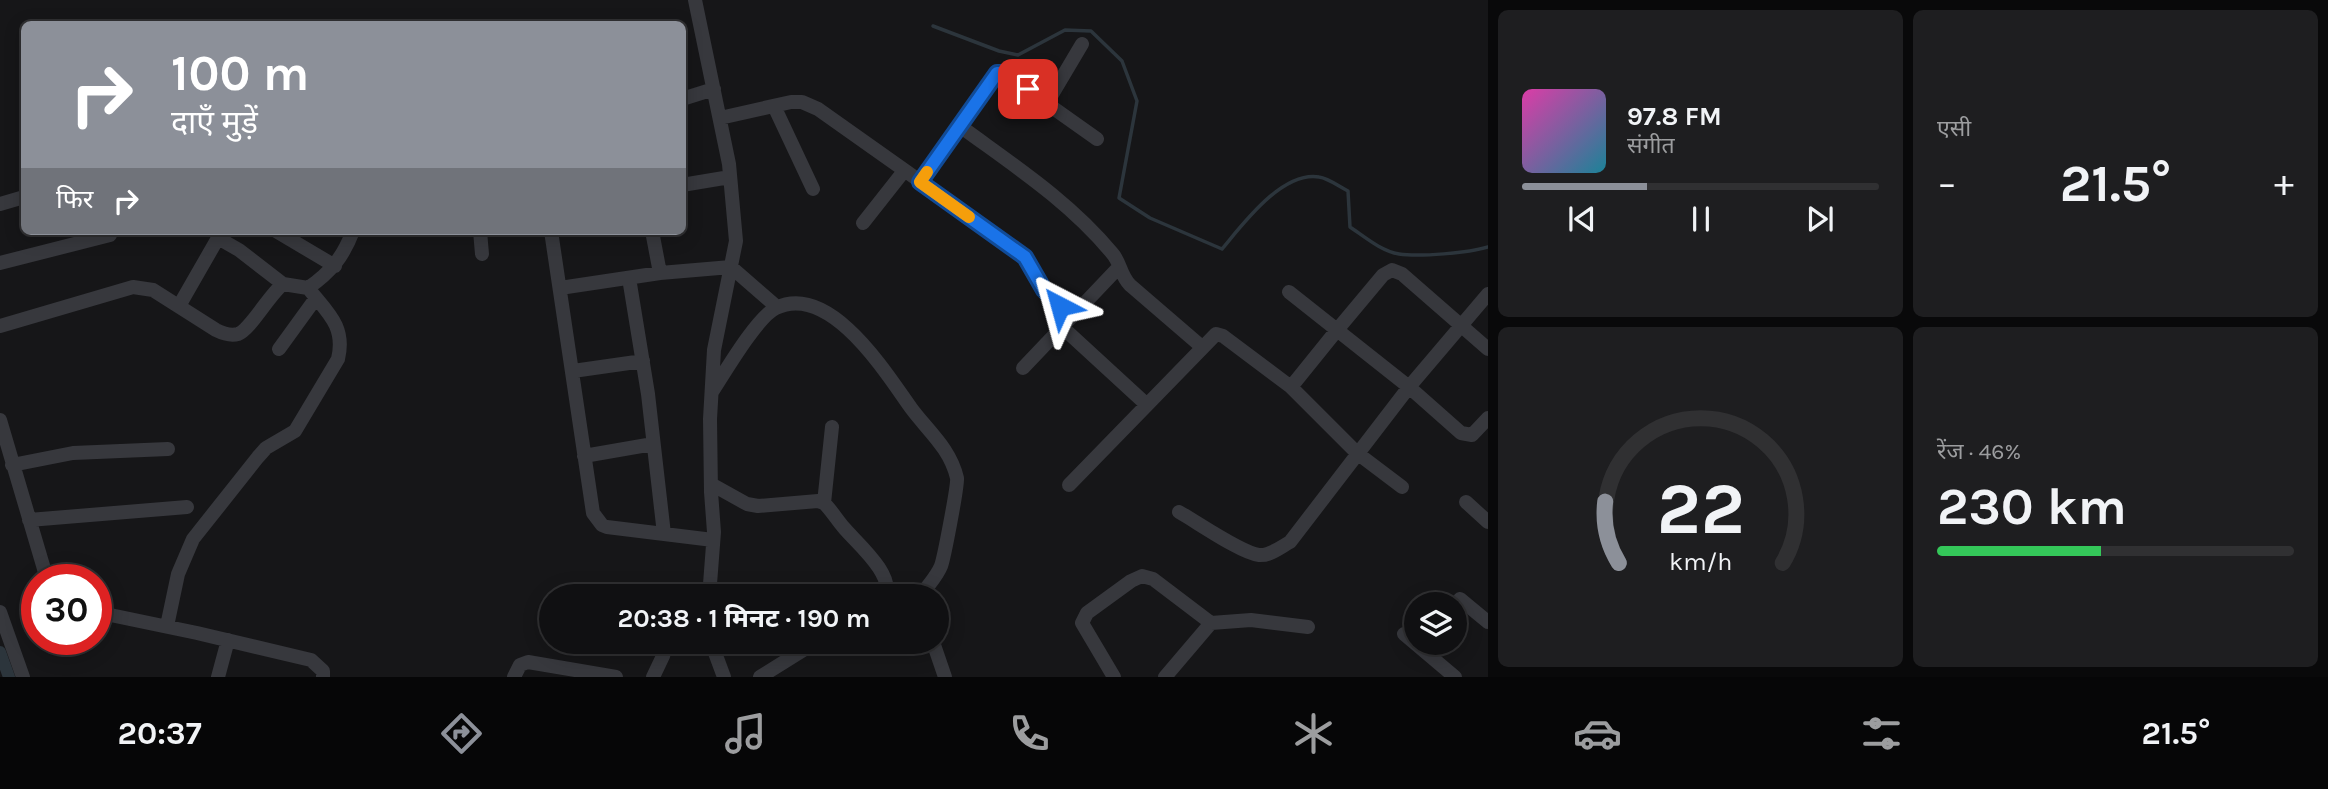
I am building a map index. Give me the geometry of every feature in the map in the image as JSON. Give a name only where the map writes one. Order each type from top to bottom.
[{"type":"street","points":[[696,5],[720,118],[730,177],[736,241],[718,322],[711,393],[713,540],[710,584]]},
{"type":"street","points":[[1047,103],[1082,44]]},
{"type":"street","points":[[920,182],[997,73],[1004,73],[1097,139]]},
{"type":"street","points":[[686,98],[714,89]]},
{"type":"street","points":[[720,118],[791,102],[810,105],[1025,257],[1066,322],[1147,405]]},
{"type":"street","points":[[774,106],[813,189]]},
{"type":"street","points":[[960,126],[1061,200],[1113,253],[1121,274],[1130,285],[1202,347]]},
{"type":"street","points":[[863,223],[904,171]]},
{"type":"street","points":[[686,184],[730,177]]},
{"type":"street","points":[[0,204],[21,198]]},
{"type":"street","points":[[0,263],[110,235]]},
{"type":"street","points":[[179,306],[219,235]]},
{"type":"street","points":[[167,626],[178,574],[193,539],[257,457],[295,431],[338,359],[341,346],[338,327],[312,293],[283,285],[221,235]]},
{"type":"street","points":[[283,235],[335,267]]},
{"type":"street","points":[[279,349],[312,293],[346,251],[352,235]]},
{"type":"street","points":[[480,235],[482,254]]},
{"type":"street","points":[[552,235],[593,513],[602,525],[713,540]]},
{"type":"street","points":[[653,235],[660,273]]},
{"type":"street","points":[[560,288],[660,273],[731,267],[776,307]]},
{"type":"street","points":[[1023,368],[1119,267]]},
{"type":"street","points":[[1291,387],[1383,275],[1392,270],[1402,274],[1488,349]]},
{"type":"street","points":[[629,278],[643,361],[664,534]]},
{"type":"street","points":[[0,326],[133,286],[153,290],[216,330],[238,334],[283,285]]},
{"type":"street","points":[[1289,292],[1409,387],[1464,435],[1472,435],[1488,418]]},
{"type":"street","points":[[1179,512],[1259,555],[1273,552],[1290,542],[1409,387],[1488,294]]},
{"type":"street","points":[[711,393],[757,326],[767,313],[776,307],[794,304],[814,307],[845,328],[877,359],[912,409],[943,446],[954,466],[957,488],[943,559],[930,584]]},
{"type":"street","points":[[1069,485],[1202,347],[1213,336],[1220,334],[1291,387],[1357,453],[1402,487]]},
{"type":"street","points":[[573,371],[643,361]]},
{"type":"street","points":[[0,421],[42,564]]},
{"type":"street","points":[[824,503],[832,427]]},
{"type":"street","points":[[584,456],[653,444]]},
{"type":"street","points":[[12,465],[73,453],[168,449]]},
{"type":"street","points":[[711,484],[758,506],[818,501],[824,503],[876,564],[886,584]]},
{"type":"street","points":[[1466,502],[1488,522]]},
{"type":"street","points":[[29,520],[187,507]]},
{"type":"street","points":[[1114,677],[1082,623],[1087,613],[1142,576],[1153,579],[1211,623],[1251,620],[1308,627]]},
{"type":"street","points":[[1467,605],[1488,622]]},
{"type":"street","points":[[0,612],[23,677]]},
{"type":"street","points":[[112,615],[311,660],[323,671],[323,677]]},
{"type":"street","points":[[1165,677],[1211,623]]},
{"type":"street","points":[[218,677],[228,640]]},
{"type":"street","points":[[653,677],[664,654]]},
{"type":"street","points":[[715,654],[724,677]]},
{"type":"street","points":[[760,677],[797,654]]},
{"type":"street","points":[[937,654],[945,677]]},
{"type":"street","points":[[1429,655],[1455,677]]},
{"type":"street","points":[[514,677],[520,665],[528,662],[616,677]]},
{"type":"waterway","points":[[933,26],[999,51],[1018,55],[1065,30],[1091,31],[1122,61],[1137,101],[1119,198],[1150,218],[1222,249],[1264,201],[1291,182],[1305,177],[1319,177],[1348,191],[1350,227],[1386,250],[1399,254],[1431,255],[1488,247]]},
{"type":"waterway","points":[[0,652],[9,677]]},
{"type":"slow traffic","points":[[927,172],[920,182],[969,217]]},
{"type":"route","points":[[1028,89],[1004,73],[997,73],[920,182],[1020,252],[1029,261],[1044,290],[1060,306]]}]
